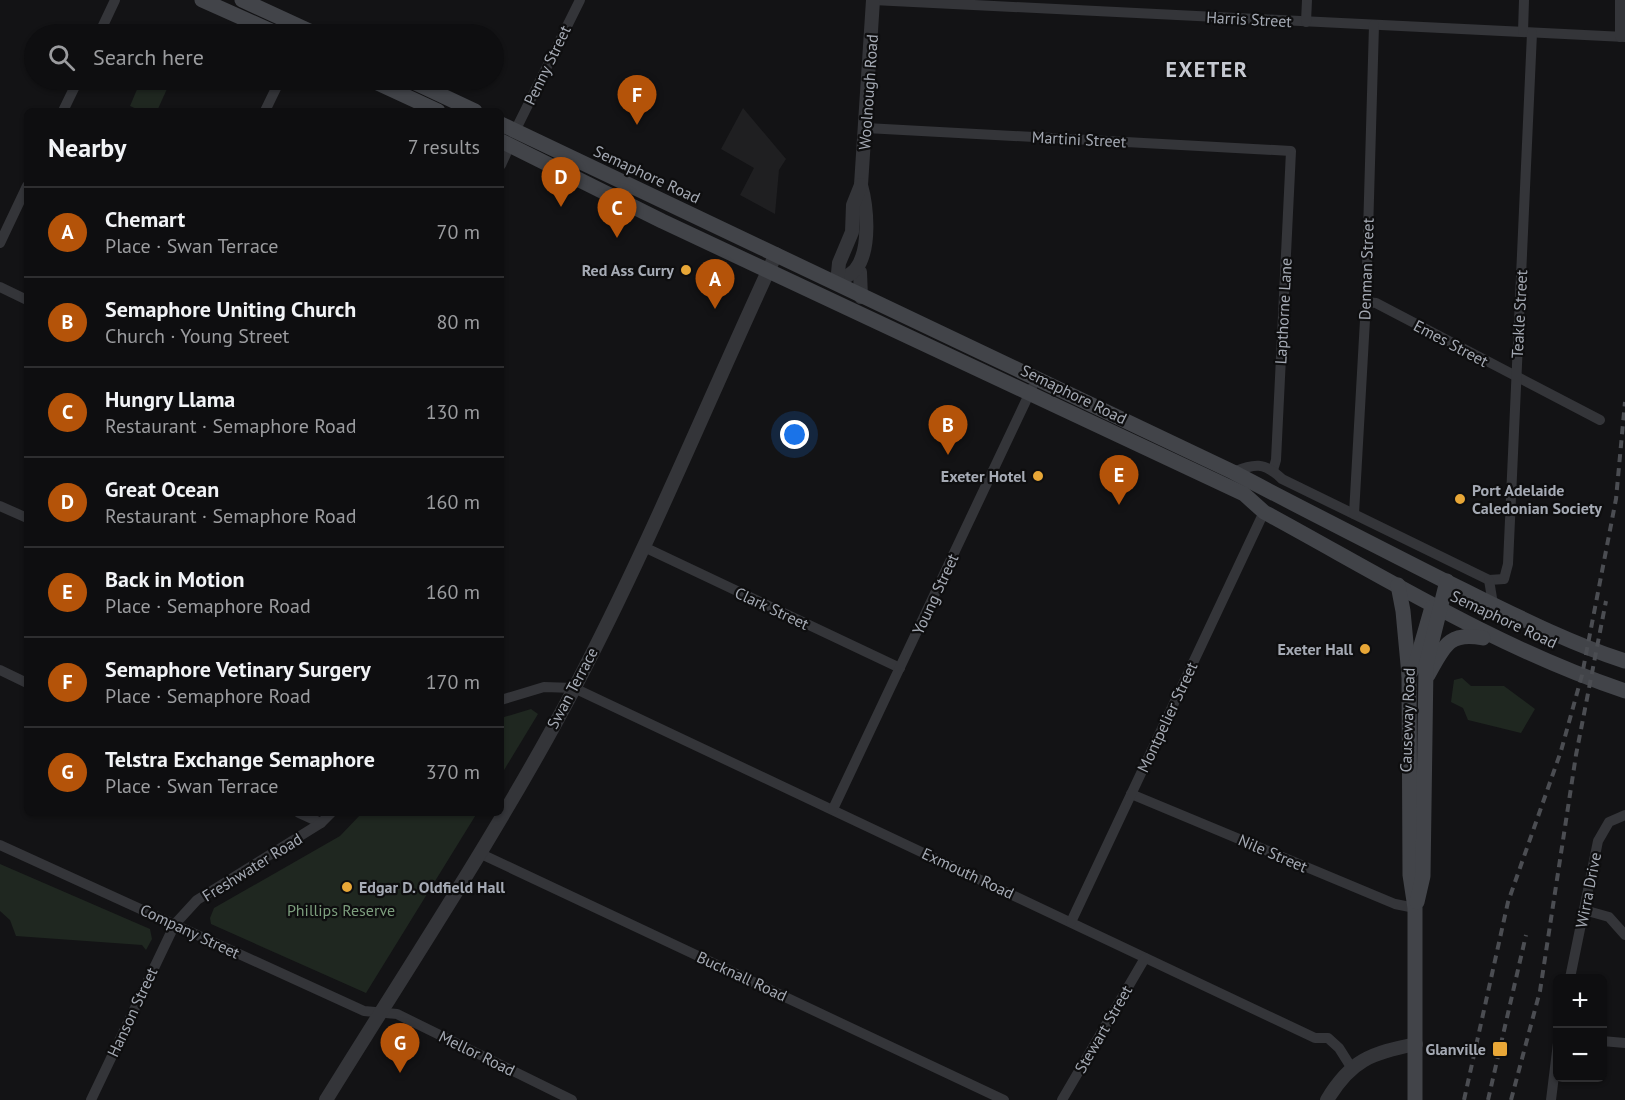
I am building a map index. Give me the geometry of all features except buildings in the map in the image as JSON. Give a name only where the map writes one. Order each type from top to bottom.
[{"type":"main road","points":[[202,0],[256,24]]},
{"type":"main road","points":[[242,0],[289,24]]},
{"type":"main road","points":[[403,90],[433,108]]},
{"type":"main road","points":[[430,90],[468,108]]},
{"type":"main road","name":"Semaphore Road","points":[[509,139],[670,205],[837,283]]},
{"type":"main road","name":"Semaphore Road","points":[[509,139],[662,221],[806,287],[858,303],[1033,386],[1244,494],[1264,512],[1437,608],[1507,642],[1591,679],[1625,691]]},
{"type":"main road","points":[[662,221],[670,205]]},
{"type":"main road","points":[[806,287],[837,283],[858,303]]},
{"type":"main road","name":"Semaphore Road","points":[[1033,386],[1233,472],[1343,530],[1493,604],[1598,652],[1625,661]]},
{"type":"main road","name":"Causeway Road","points":[[1415,1100],[1415,908],[1410,875],[1409,675],[1416,663],[1447,581]]},
{"type":"main road","points":[[1398,585],[1403,611],[1409,675]]},
{"type":"main road","name":"Causeway Road","points":[[1415,908],[1423,876],[1426,665],[1437,608]]},
{"type":"main road","points":[[1427,677],[1445,647],[1462,635],[1507,642]]},
{"type":"street","points":[[104,24],[115,0]]},
{"type":"street","name":"Penny Street","points":[[504,155],[509,139],[580,0]]},
{"type":"street","name":"Harris Street","points":[[873,0],[1622,37]]},
{"type":"street","name":"Woolnough Road","points":[[837,283],[839,263],[852,232],[853,204],[861,185],[873,0]]},
{"type":"street","points":[[1112,12],[1113,0]]},
{"type":"street","points":[[1306,22],[1307,0]]},
{"type":"street","name":"Teakle Street","points":[[1489,580],[1504,579],[1508,571],[1527,32],[1524,0]]},
{"type":"street","points":[[1620,0],[1622,37]]},
{"type":"street","name":"Denman Street","points":[[1354,514],[1366,302],[1374,25]]},
{"type":"street","points":[[64,108],[73,90]]},
{"type":"street","points":[[266,108],[275,90]]},
{"type":"street","name":"Martini Street","points":[[866,128],[1291,151]]},
{"type":"street","name":"Lapthorne Lane","points":[[1273,470],[1276,460],[1291,151]]},
{"type":"street","name":"Woolnough Road","points":[[858,303],[860,272],[856,269],[865,242],[868,210],[861,185]]},
{"type":"street","points":[[0,243],[24,192]]},
{"type":"street","name":"Swan Terrace","points":[[504,810],[574,688],[644,547],[776,254]]},
{"type":"street","points":[[837,283],[856,269]]},
{"type":"street","points":[[0,287],[24,299]]},
{"type":"street","name":"Emes Street","points":[[1366,302],[1376,303],[1600,420]]},
{"type":"street","name":"Young Street","points":[[833,809],[1033,386]]},
{"type":"street","points":[[1233,472],[1256,464],[1273,470]]},
{"type":"street","name":"Semaphore Road","points":[[1273,470],[1282,479],[1489,580],[1493,604]]},
{"type":"street","points":[[0,506],[24,517]]},
{"type":"street","points":[[1339,508],[1343,530]]},
{"type":"street","name":"Montpelier Street","points":[[1071,922],[1264,512]]},
{"type":"street","name":"Clark Street","points":[[644,547],[900,668]]},
{"type":"street","points":[[0,670],[24,682]]},
{"type":"street","points":[[504,699],[544,687],[574,688]]},
{"type":"street","name":"Exmouth Road","points":[[574,688],[1315,1038],[1328,1038],[1339,1048],[1351,1067]]},
{"type":"street","name":"Nile Street","points":[[1131,794],[1395,904],[1415,908]]},
{"type":"street","points":[[306,816],[321,823]]},
{"type":"street","name":"Freshwater Road","points":[[175,924],[198,900],[321,823],[328,816]]},
{"type":"street","name":"Swan Terrace","points":[[326,1100],[500,816]]},
{"type":"street","name":"Wirra Drive","points":[[1571,974],[1598,841],[1609,822],[1625,816]]},
{"type":"street","name":"Company Street","points":[[0,845],[364,1011],[380,1012]]},
{"type":"street","name":"Bucknall Road","points":[[479,853],[1004,1100]]},
{"type":"street","points":[[1584,910],[1610,917],[1625,935]]},
{"type":"street","name":"Hanson Street","points":[[91,1100],[175,924]]},
{"type":"street","name":"Stewart Street","points":[[1062,1100],[1145,958]]},
{"type":"street","name":"Mellor Road","points":[[380,1012],[397,1014],[572,1100]]},
{"type":"street","points":[[1607,1041],[1625,1043]]},
{"type":"street","points":[[1328,1100],[1351,1067],[1381,1052],[1416,1044]]},
{"type":"street","points":[[1551,1100],[1553,1081]]},
{"type":"shaded area","points":[[743,108],[786,159],[779,170],[775,214],[740,195],[754,168],[721,149]]},
{"type":"green space","points":[[137,90],[166,90],[158,108],[130,106]]},
{"type":"green space","points":[[1462,678],[1471,686],[1504,686],[1535,709],[1521,733],[1468,720],[1463,708],[1451,702],[1454,680]]},
{"type":"green space","points":[[531,709],[538,714],[504,770],[504,717]]},
{"type":"green space","name":"Phillips Reserve","points":[[359,816],[475,816],[366,993],[211,924],[210,918],[214,908],[340,836]]},
{"type":"green space","points":[[0,864],[150,929],[152,939],[146,950],[142,945],[16,936],[10,920],[0,911]]},
{"type":"railway","points":[[1464,1100],[1508,902],[1561,751],[1582,675],[1616,499],[1625,402]]},
{"type":"railway","points":[[1511,1100],[1540,991],[1576,755],[1606,601]]},
{"type":"railway","points":[[1488,1100],[1526,935]]},
{"type":"place","name":"Semaphore Vetinary Surgery","points":[[637,125]]},
{"type":"place","name":"Great Ocean","points":[[561,207]]},
{"type":"place","name":"Hungry Llama","points":[[617,238]]},
{"type":"place","name":"Red Ass Curry","points":[[686,270]]},
{"type":"place","name":"Chemart","points":[[715,309]]},
{"type":"place","name":"Semaphore Uniting Church","points":[[948,455]]},
{"type":"place","name":"Exeter Hotel","points":[[1038,476]]},
{"type":"place","name":"Port Adelaide Caledonian Society","points":[[1460,499]]},
{"type":"place","name":"Back in Motion","points":[[1119,505]]},
{"type":"place","name":"Exeter Hall","points":[[1365,649]]},
{"type":"place","name":"Edgar D. Oldfield Hall","points":[[347,887]]},
{"type":"place","name":"Glanville","points":[[1500,1049]]},
{"type":"place","name":"Telstra Exchange Semaphore","points":[[400,1073]]},
{"type":"district","name":"EXETER","points":[[1207,69]]}]
